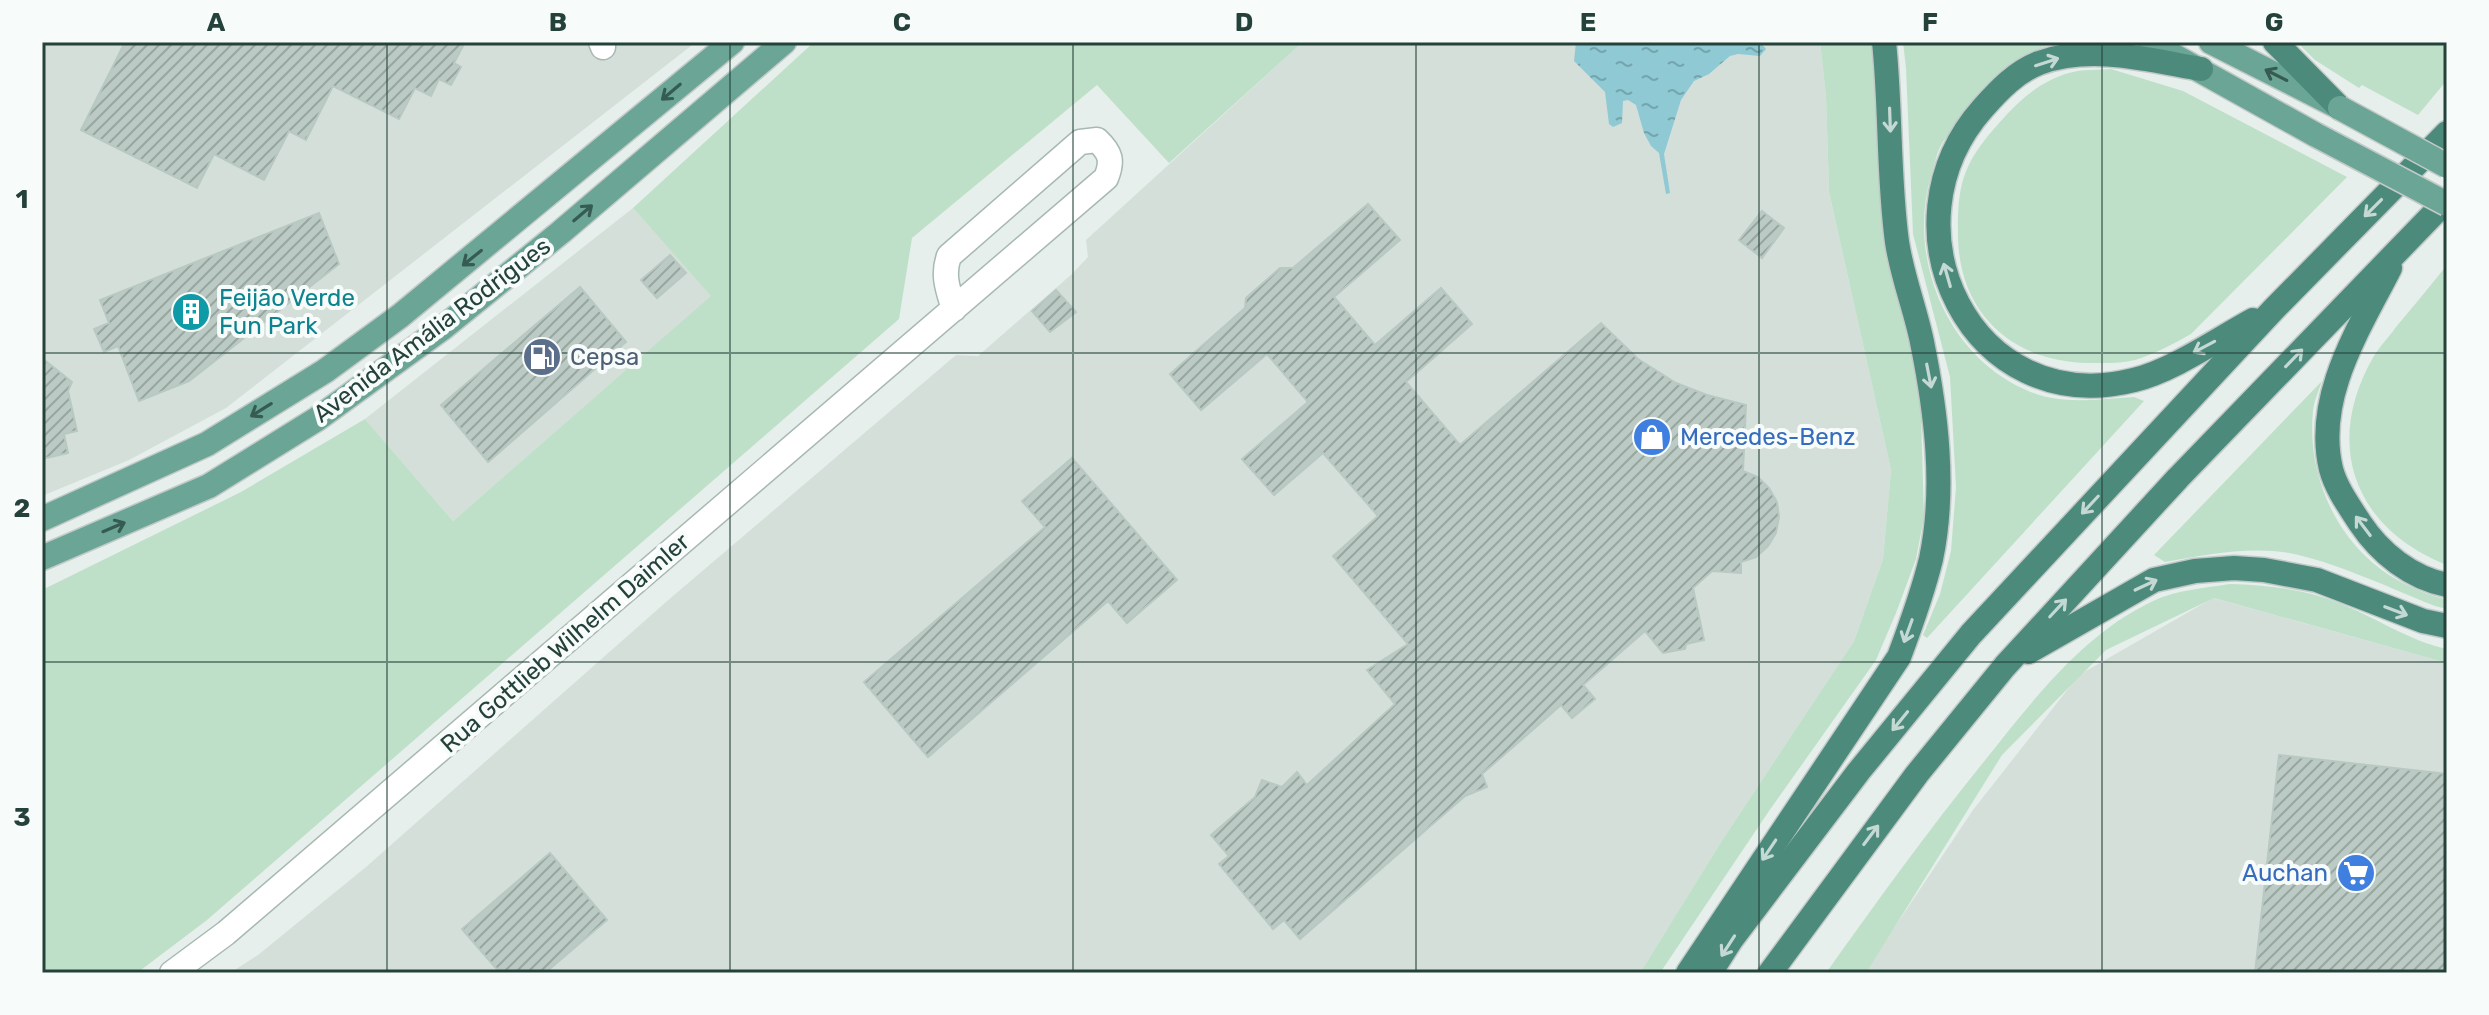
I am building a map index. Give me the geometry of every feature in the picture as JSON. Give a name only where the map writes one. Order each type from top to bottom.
[{"type":"highway","points":[[1688,973],[1899,657],[1931,557],[1937,499],[1935,420],[1893,210],[1884,42]]},
{"type":"highway","points":[[2275,42],[2340,108]]},
{"type":"highway","points":[[2201,69],[2134,57],[2090,54],[2060,57],[2020,72],[1974,119],[1958,144],[1946,175],[1940,196],[1938,224],[1940,250],[1951,288],[1961,311],[1994,350],[2032,373],[2051,381],[2070,384],[2095,385],[2135,380],[2161,370],[2273,310]]},
{"type":"highway","points":[[1710,973],[1731,940],[1859,771],[1971,634],[2273,310],[2447,133]]},
{"type":"highway","points":[[1770,973],[1917,774],[2005,666],[2178,478],[2400,246],[2447,202]]},
{"type":"highway","points":[[2400,246],[2344,361],[2328,422],[2328,450],[2332,472],[2345,500],[2365,530],[2401,566],[2418,576],[2447,585]]},
{"type":"highway","points":[[2005,666],[2154,580],[2195,571],[2234,568],[2289,573],[2317,580],[2423,621],[2447,626]]},
{"type":"main road","name":"Avenida Amália Rodrigues","points":[[42,519],[207,444],[325,371],[400,316],[732,42]]},
{"type":"main road","name":"Avenida Amália Rodrigues","points":[[42,558],[209,486],[317,419],[456,317],[784,42]]},
{"type":"main road","points":[[2149,42],[2316,135],[2447,202]]},
{"type":"main road","points":[[2211,42],[2447,166]]},
{"type":"street","name":"Rua Gottlieb Wilhelm Daimler","points":[[172,973],[226,933],[954,309],[1106,178],[1111,165],[1109,151],[1097,140],[1080,142],[949,256],[944,268],[945,283],[954,309]]},
{"type":"shaded area","points":[[42,42],[696,42],[226,408],[129,460],[42,496]]},
{"type":"shaded area","points":[[1303,42],[1820,42],[1826,96],[1829,192],[1891,470],[1883,559],[1854,641],[1721,842],[1640,973],[230,973],[258,955],[366,867],[666,602],[956,355],[978,356],[1088,257],[1086,240]]},
{"type":"shaded area","name":"Cepsa","points":[[633,208],[712,296],[453,521],[365,419]]},
{"type":"shaded area","points":[[2213,598],[2447,663],[2447,973],[1864,973],[1973,810],[2079,675]]},
{"type":"green space","points":[[814,42],[1303,42],[1169,163],[1097,85],[912,238],[899,319],[207,920],[137,973],[42,973],[42,590],[241,492],[365,419],[453,521],[711,296],[633,208]]},
{"type":"green space","points":[[1820,42],[1872,42],[1887,248],[1914,365],[1921,413],[1924,517],[1916,559],[1876,660],[1660,973],[1640,973],[1721,842],[1854,641],[1883,559],[1891,470],[1829,192],[1826,96]]},
{"type":"green space","points":[[1903,42],[2060,42],[2033,52],[2008,67],[1978,97],[1940,147],[1925,207],[1924,239],[1929,270],[1954,328],[1974,353],[1998,374],[2026,390],[2052,398],[2134,397],[2144,401],[1927,638],[1923,635],[1940,594],[1951,551],[1956,487],[1950,377],[1913,234]]},
{"type":"green space","points":[[2297,42],[2447,42],[2447,80],[2418,115],[2362,85],[2359,88],[2315,60]]},
{"type":"green space","points":[[2111,69],[2183,91],[2347,177],[2191,334],[2157,352],[2129,361],[2087,363],[2060,360],[2014,343],[1995,328],[1980,310],[1968,289],[1961,265],[1958,219],[1961,188],[1970,162],[1988,136],[2031,92],[2069,73]]},
{"type":"green space","points":[[2447,265],[2447,565],[2415,549],[2389,529],[2369,506],[2356,479],[2350,451],[2351,420],[2359,388],[2374,356]]},
{"type":"green space","points":[[2322,381],[2314,407],[2312,437],[2323,489],[2333,513],[2364,555],[2407,585],[2447,599],[2447,609],[2343,569],[2289,553],[2242,551],[2165,562],[2154,555]]},
{"type":"green space","points":[[2230,584],[2285,589],[2339,603],[2419,640],[2447,649],[2447,663],[2214,598],[2106,650],[2002,755],[1866,973],[1826,973],[1965,785],[2061,670],[2104,631],[2153,601],[2181,592]]},
{"type":"water","points":[[1576,42],[1760,42],[1766,49],[1760,56],[1730,56],[1709,74],[1694,81],[1681,100],[1664,154],[1670,193],[1666,194],[1659,153],[1644,133],[1636,105],[1628,100],[1623,101],[1622,123],[1613,127],[1609,124],[1605,92],[1574,61]]},
{"type":"building","points":[[125,42],[465,42],[454,63],[461,67],[451,85],[439,79],[431,96],[415,88],[399,119],[333,86],[306,140],[289,131],[264,180],[214,154],[197,188],[81,130]]},
{"type":"building","points":[[1368,204],[1400,240],[1334,297],[1375,345],[1441,288],[1472,324],[1406,382],[1460,445],[1601,323],[1638,359],[1676,383],[1746,405],[1743,471],[1758,477],[1769,488],[1777,502],[1779,517],[1776,533],[1768,546],[1756,557],[1741,562],[1741,573],[1712,571],[1693,588],[1704,640],[1686,644],[1685,649],[1663,653],[1645,631],[1583,685],[1595,699],[1572,718],[1561,705],[1482,774],[1487,787],[1465,796],[1300,939],[1284,920],[1273,929],[1219,864],[1229,856],[1211,835],[1255,797],[1262,780],[1282,787],[1297,772],[1307,785],[1395,704],[1367,670],[1408,644],[1333,556],[1378,516],[1323,453],[1274,495],[1242,459],[1308,402],[1267,354],[1201,410],[1170,374],[1245,308],[1246,298],[1280,268],[1293,268]]},
{"type":"building","points":[[1762,211],[1784,228],[1762,258],[1739,240]]},
{"type":"building","name":"Feijão Verde Fun Park","points":[[319,213],[339,264],[189,381],[139,401],[118,346],[104,352],[94,329],[109,323],[100,300]]},
{"type":"building","points":[[670,255],[686,273],[657,298],[641,280]]},
{"type":"building","points":[[580,287],[626,342],[488,462],[441,405]]},
{"type":"building","points":[[1056,290],[1076,312],[1050,332],[1032,311]]},
{"type":"building","points":[[42,358],[72,382],[68,391],[77,431],[64,434],[68,453],[42,459]]},
{"type":"building","points":[[1072,458],[1177,580],[1127,623],[1108,601],[928,757],[864,682],[1045,527],[1022,501]]},
{"type":"building","name":"Auchan","points":[[2279,755],[2447,774],[2447,973],[2255,973]]},
{"type":"building","points":[[550,853],[607,920],[545,973],[500,973],[462,929]]},
{"type":"place","name":"Feijão Verde Fun Park","points":[[191,312]]},
{"type":"place","name":"Cepsa","points":[[542,357]]},
{"type":"place","name":"Mercedes-Benz","points":[[1652,437]]},
{"type":"place","name":"Auchan","points":[[2356,873]]}]
